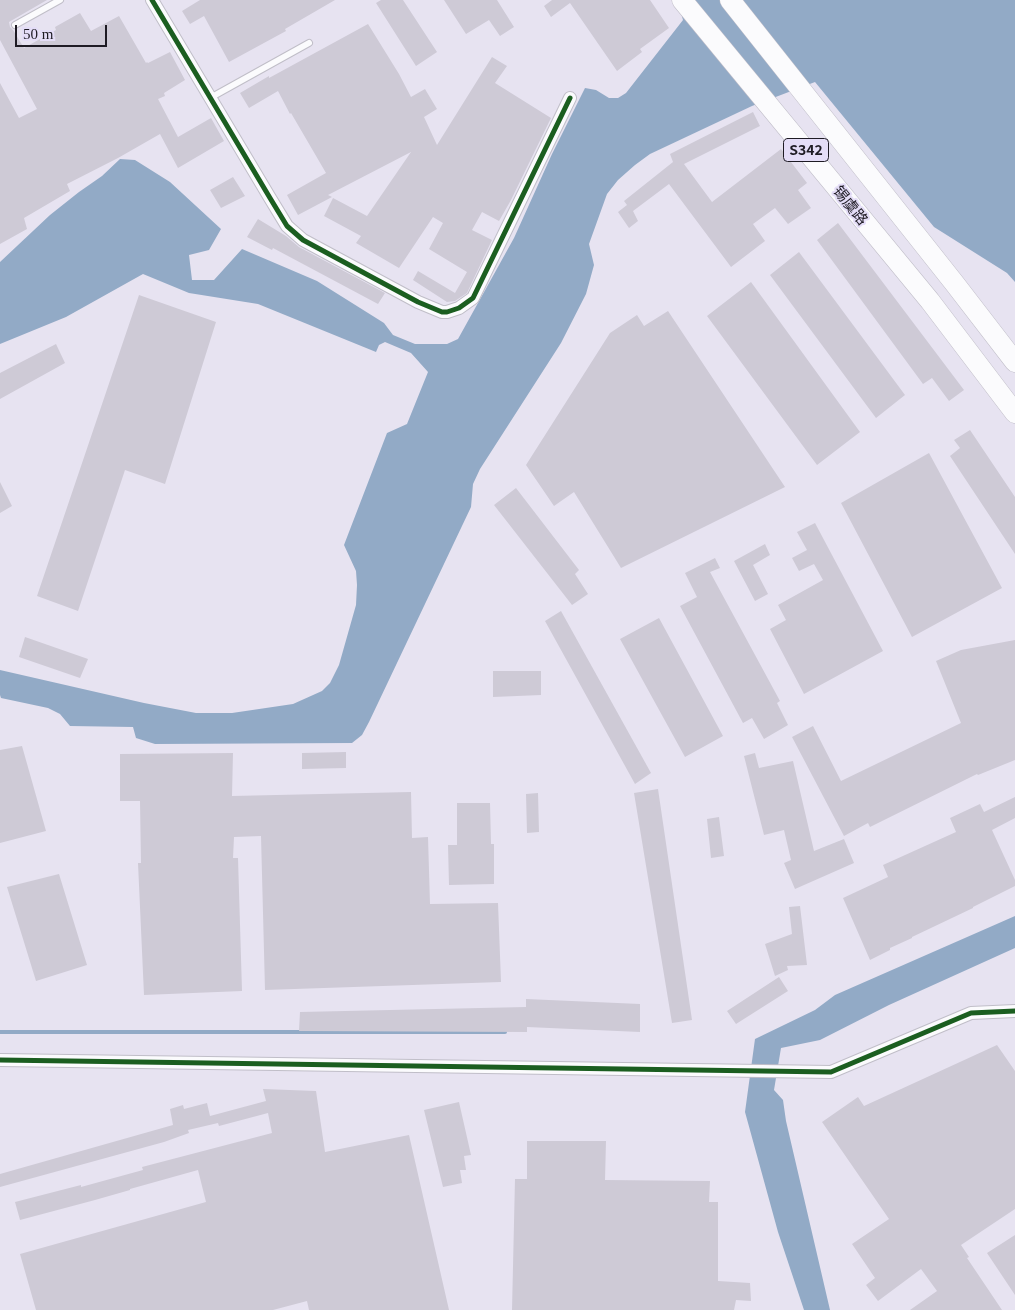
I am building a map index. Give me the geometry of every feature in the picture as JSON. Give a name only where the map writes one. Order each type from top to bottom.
[{"type":"main road","name":"锡虞路","points":[[682,0],[930,301],[1015,413]]},
{"type":"main road","name":"S342","points":[[730,0],[1015,362]]},
{"type":"street","points":[[152,0],[287,226],[303,240],[410,298],[442,312],[459,308],[473,298],[570,98]]},
{"type":"street","points":[[0,1060],[831,1072],[972,1013],[1015,1011]]},
{"type":"lane","points":[[15,25],[60,0]]},
{"type":"lane","points":[[210,98],[309,44]]},
{"type":"water","points":[[677,0],[1015,0],[1015,282],[1007,273],[934,227],[815,82],[752,106],[650,154],[618,180],[607,194],[589,244],[594,265],[586,294],[561,343],[480,469],[473,484],[471,507],[369,722],[362,735],[352,743],[155,744],[136,738],[133,727],[70,726],[60,714],[48,708],[1,698],[0,670],[196,713],[232,713],[293,704],[322,691],[330,683],[339,665],[356,605],[356,571],[344,545],[387,433],[407,424],[428,372],[411,353],[385,342],[379,345],[376,352],[258,304],[189,293],[143,274],[66,317],[0,344],[0,262],[50,215],[102,176],[120,159],[135,160],[170,182],[221,229],[209,250],[189,255],[192,280],[214,280],[242,249],[317,281],[384,323],[393,335],[415,344],[447,344],[458,339],[514,238],[552,154],[585,88],[596,90],[609,98],[618,98],[626,93],[683,20]]},
{"type":"water","points":[[1015,916],[1015,948],[889,1005],[820,1040],[781,1048],[774,1090],[783,1100],[786,1121],[830,1310],[804,1310],[778,1232],[745,1112],[755,1039],[815,1010],[835,995]]},
{"type":"building","points":[[0,0],[47,0],[9,22],[10,27],[24,48],[56,30],[55,27],[80,13],[91,31],[119,16],[146,63],[170,52],[185,80],[164,93],[165,96],[158,99],[178,137],[211,118],[224,141],[178,168],[160,134],[67,184],[70,191],[24,218],[27,229],[0,244],[0,83],[19,118],[37,109],[0,40]]},
{"type":"building","points":[[200,0],[335,0],[285,29],[286,31],[229,62],[204,16],[190,24],[182,11]]},
{"type":"building","points":[[381,0],[403,0],[437,52],[416,66],[376,3]]},
{"type":"building","points":[[444,0],[497,0],[514,27],[500,36],[489,20],[466,34]]},
{"type":"building","points":[[552,0],[650,0],[669,28],[640,49],[642,52],[617,71],[570,3],[551,17],[544,6]]},
{"type":"building","points":[[368,24],[411,97],[425,89],[437,109],[424,117],[437,145],[492,57],[507,66],[495,83],[551,118],[499,221],[482,212],[472,230],[492,240],[467,293],[455,301],[447,302],[413,280],[418,271],[455,293],[467,272],[429,249],[443,223],[433,217],[399,268],[356,243],[361,236],[324,216],[333,198],[367,216],[411,152],[328,195],[332,197],[298,215],[287,195],[326,173],[278,91],[249,108],[240,93]]},
{"type":"building","points":[[753,112],[760,126],[684,164],[712,202],[781,149],[807,183],[798,190],[811,208],[788,224],[775,208],[753,224],[765,241],[731,267],[669,184],[633,211],[638,221],[629,228],[618,212],[627,205],[624,201],[673,162],[670,154]]},
{"type":"building","points":[[233,177],[245,196],[221,208],[210,190]]},
{"type":"building","points":[[258,219],[286,236],[299,247],[385,293],[378,304],[273,248],[272,250],[247,237]]},
{"type":"building","points":[[838,223],[964,390],[949,401],[932,378],[923,384],[817,240]]},
{"type":"building","points":[[799,252],[905,395],[876,418],[770,275]]},
{"type":"building","points":[[751,282],[860,432],[817,465],[707,316]]},
{"type":"building","points":[[139,295],[216,322],[165,484],[125,470],[78,611],[37,596]]},
{"type":"building","points":[[668,311],[785,487],[621,568],[574,492],[554,506],[526,465],[610,333],[637,315],[644,326]]},
{"type":"building","points":[[56,344],[65,363],[0,399],[0,373]]},
{"type":"building","points":[[970,430],[1015,497],[1015,554],[950,456],[960,448],[954,440]]},
{"type":"building","points":[[929,453],[1002,588],[912,637],[841,503]]},
{"type":"building","points":[[0,482],[12,506],[0,513]]},
{"type":"building","points":[[516,488],[579,570],[575,574],[588,594],[572,605],[494,505]]},
{"type":"building","points":[[815,523],[883,651],[804,694],[770,629],[786,620],[778,605],[823,580],[814,564],[799,571],[792,558],[807,550],[797,532]]},
{"type":"building","points":[[765,544],[770,555],[753,565],[768,594],[755,601],[734,561]]},
{"type":"building","points":[[715,558],[720,568],[710,572],[780,701],[777,703],[788,725],[764,739],[752,718],[743,723],[680,606],[697,597],[685,573]]},
{"type":"building","points":[[561,611],[651,773],[635,784],[545,621]]},
{"type":"building","points":[[659,618],[723,736],[685,757],[620,639]]},
{"type":"building","points":[[25,637],[88,659],[80,678],[19,657]]},
{"type":"building","points":[[1015,640],[1015,760],[977,774],[870,827],[868,823],[844,836],[792,737],[813,726],[841,781],[961,723],[936,661],[961,650]]},
{"type":"building","points":[[493,671],[541,671],[541,695],[493,697]]},
{"type":"building","points":[[22,746],[46,831],[0,843],[0,750]]},
{"type":"building","points":[[346,752],[346,768],[302,769],[302,753]]},
{"type":"building","points":[[233,753],[232,796],[411,792],[412,838],[428,837],[430,904],[498,903],[501,982],[265,990],[261,836],[234,837],[233,858],[238,858],[242,991],[144,995],[138,863],[141,863],[140,801],[120,801],[120,754]]},
{"type":"building","points":[[755,753],[759,768],[793,761],[814,851],[844,839],[854,863],[795,889],[784,863],[791,860],[784,830],[764,835],[744,756]]},
{"type":"building","points":[[658,789],[692,1020],[672,1023],[634,793]]},
{"type":"building","points":[[538,793],[539,832],[527,833],[526,794]]},
{"type":"building","points":[[1015,797],[1015,818],[992,830],[1015,880],[1015,886],[890,948],[890,950],[870,960],[843,898],[888,877],[883,865],[956,832],[950,818],[980,804],[984,812]]},
{"type":"building","points":[[457,803],[490,803],[491,844],[494,844],[494,884],[449,885],[448,845],[457,845]]},
{"type":"building","points":[[719,817],[724,856],[711,858],[707,819]]},
{"type":"building","points":[[59,874],[87,965],[36,981],[7,887]]},
{"type":"building","points":[[800,906],[807,965],[787,966],[788,970],[775,976],[765,944],[792,934],[789,907]]},
{"type":"building","points":[[779,977],[788,991],[736,1024],[727,1011]]},
{"type":"building","points":[[526,999],[640,1004],[640,1032],[527,1027],[527,1032],[299,1031],[300,1012],[526,1007]]},
{"type":"building","points":[[997,1045],[1015,1071],[1015,1209],[961,1245],[969,1257],[967,1258],[1002,1310],[910,1310],[937,1291],[921,1269],[878,1301],[866,1285],[875,1278],[852,1244],[889,1219],[822,1122],[858,1097],[864,1106]]},
{"type":"building","points":[[263,1089],[316,1091],[325,1152],[409,1135],[449,1310],[309,1310],[307,1301],[273,1310],[36,1310],[20,1254],[206,1202],[198,1170],[20,1220],[15,1202],[81,1185],[81,1187],[143,1170],[142,1167],[272,1133],[268,1113],[219,1126],[218,1123],[188,1130],[189,1133],[164,1142],[0,1187],[0,1174],[173,1125],[170,1109],[183,1105],[184,1109],[207,1103],[210,1116],[266,1101]]},
{"type":"building","points":[[459,1102],[471,1155],[464,1156],[466,1170],[460,1170],[462,1183],[443,1187],[424,1110]]},
{"type":"building","points":[[527,1141],[606,1141],[605,1180],[710,1181],[709,1202],[718,1202],[718,1281],[750,1283],[751,1301],[736,1300],[734,1310],[512,1310],[515,1179],[527,1179]]},
{"type":"building","points":[[1015,1235],[1015,1295],[987,1253]]},
{"type":"waterway","points":[[0,1032],[505,1032]]},
{"type":"cycle path","points":[[152,0],[287,226],[303,240],[418,302],[442,312],[459,308],[473,298],[570,98]]},
{"type":"cycle path","points":[[0,1060],[831,1072],[971,1013],[1015,1011]]}]
